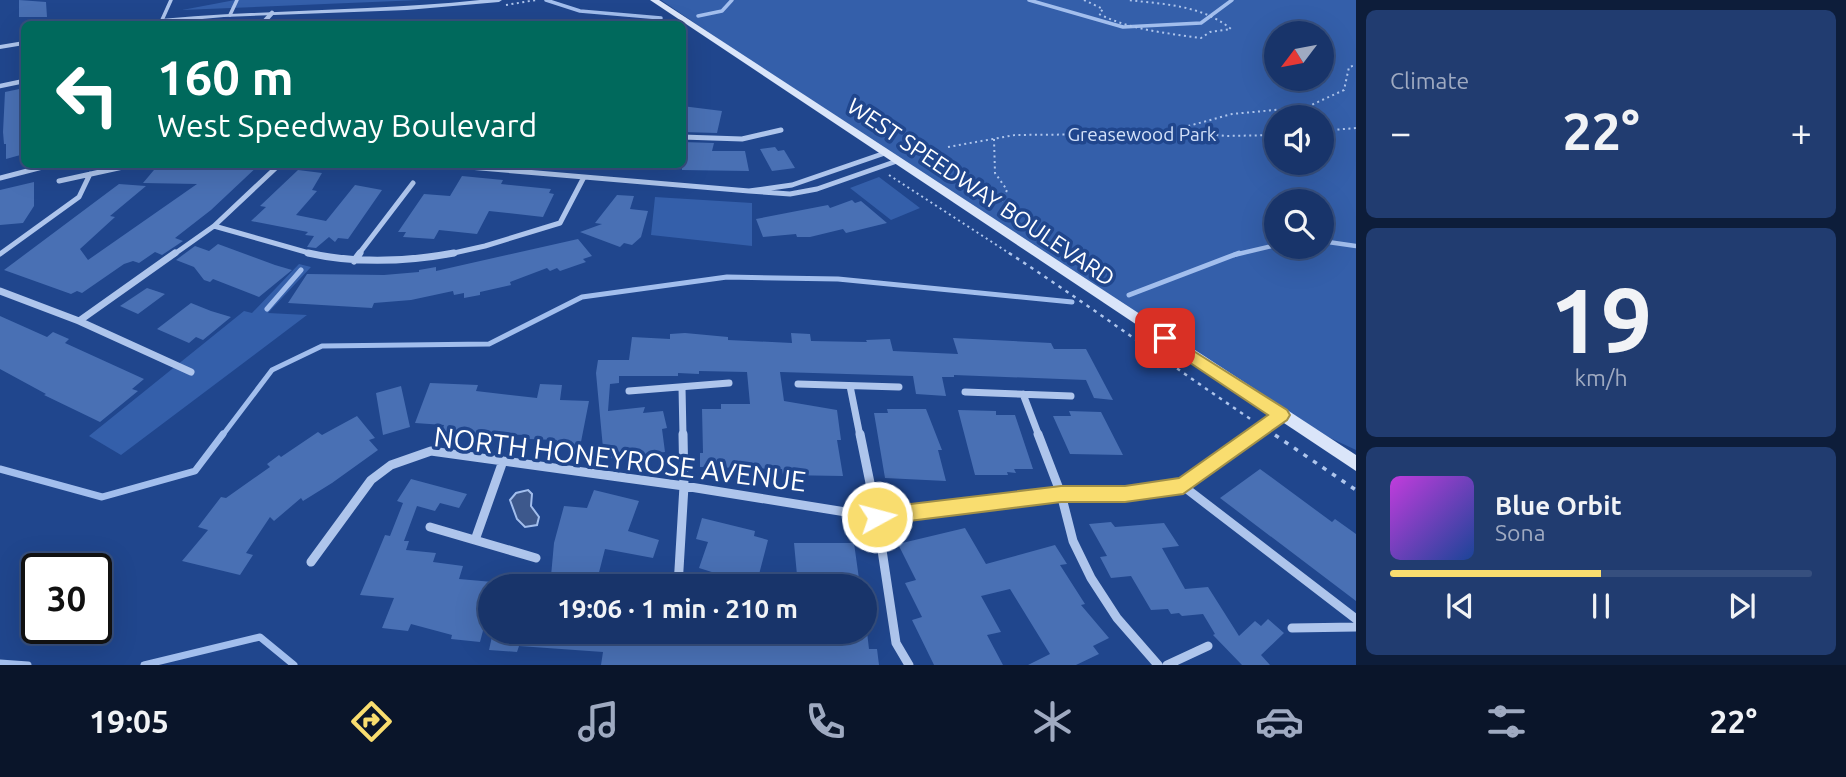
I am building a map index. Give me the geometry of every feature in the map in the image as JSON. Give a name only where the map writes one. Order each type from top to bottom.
[{"type":"main road","name":"WEST SPEEDWAY BOULEVARD","points":[[654,0],[686,21]]},
{"type":"main road","name":"WEST SPEEDWAY BOULEVARD","points":[[686,21],[1356,464]]},
{"type":"street","points":[[155,21],[272,12],[402,10],[499,0]]},
{"type":"street","points":[[264,21],[272,12]]},
{"type":"street","points":[[0,47],[21,44]]},
{"type":"street","points":[[0,86],[21,82]]},
{"type":"street","points":[[686,137],[742,139],[781,130]]},
{"type":"street","points":[[749,191],[792,185],[884,153]]},
{"type":"street","points":[[479,168],[790,194],[817,189],[897,161]]},
{"type":"street","points":[[0,178],[39,168]]},
{"type":"street","points":[[59,181],[118,168]]},
{"type":"street","points":[[79,321],[214,226],[276,168]]},
{"type":"street","points":[[0,254],[79,197],[90,174]]},
{"type":"street","points":[[214,226],[292,250],[354,261],[408,261],[497,244],[562,223],[584,177]]},
{"type":"street","points":[[354,261],[413,183]]},
{"type":"street","points":[[0,290],[79,321],[191,372]]},
{"type":"street","points":[[629,391],[729,383]]},
{"type":"street","points":[[798,384],[899,387]]},
{"type":"street","points":[[850,386],[877,517],[896,643],[909,665]]},
{"type":"street","points":[[679,574],[684,486],[682,387]]},
{"type":"street","points":[[965,392],[1071,396]]},
{"type":"street","points":[[1023,394],[1061,494],[1073,541],[1091,578],[1117,618],[1158,665]]},
{"type":"street","name":"NORTH HONEYROSE AVENUE","points":[[312,562],[370,480],[391,466],[431,451],[684,486],[877,517],[1061,494],[1125,494],[1183,486],[1281,415]]},
{"type":"street","points":[[475,540],[503,461]]},
{"type":"street","points":[[1183,486],[1356,619]]},
{"type":"street","points":[[430,527],[536,558]]},
{"type":"street","points":[[1292,628],[1356,627]]},
{"type":"street","points":[[1167,665],[1208,646]]},
{"type":"lane","points":[[162,20],[171,0]]},
{"type":"lane","points":[[230,15],[237,0]]},
{"type":"path","points":[[1084,0],[1102,9],[1098,14],[1112,22],[1142,30],[1201,38],[1210,32],[1231,29],[1225,23],[1184,7],[1127,0]]},
{"type":"path","points":[[948,147],[1015,135],[1129,134],[1174,130],[1231,114],[1307,107],[1344,90],[1349,68],[1356,65]]},
{"type":"path","points":[[1334,130],[1356,128]]},
{"type":"path","points":[[1174,130],[1226,136],[1264,135]]},
{"type":"path","points":[[994,139],[993,167],[997,181],[1007,190],[1002,201]]},
{"type":"path","points":[[879,168],[1096,310],[1125,334],[1242,413]]},
{"type":"path","points":[[1285,442],[1356,490]]},
{"type":"green space","points":[[235,0],[420,0],[182,10]]},
{"type":"green space","name":"Greasewood Park","points":[[661,0],[1356,0],[1356,450],[1281,415],[885,153]]},
{"type":"green space","points":[[879,177],[920,208],[891,220],[850,188]]},
{"type":"green space","points":[[655,197],[752,203],[752,246],[651,235]]},
{"type":"green space","points":[[299,264],[311,267],[268,313],[307,315],[121,455],[89,436],[244,311],[252,313]]},
{"type":"shaded area","points":[[528,490],[532,494],[531,506],[539,517],[537,525],[525,527],[517,519],[510,500],[516,493]]},
{"type":"building","points":[[19,0],[46,2],[47,17],[19,17]]},
{"type":"building","points":[[21,89],[21,155],[6,159],[3,132],[5,92]]},
{"type":"building","points":[[686,106],[722,111],[717,133],[686,132]]},
{"type":"building","points":[[686,142],[714,143],[712,151],[745,151],[749,171],[682,170],[686,168]]},
{"type":"building","points":[[775,147],[778,151],[784,150],[795,168],[772,171],[760,149]]},
{"type":"building","points":[[156,168],[256,168],[211,210],[175,238],[183,241],[162,255],[155,252],[139,263],[133,261],[124,264],[82,293],[77,291],[71,294],[4,270],[119,184],[146,186],[110,216],[115,217],[80,249],[88,260],[197,184],[143,183]]},
{"type":"building","points":[[298,170],[322,173],[312,190],[317,191],[296,215],[326,221],[355,185],[382,190],[348,239],[338,238],[335,242],[329,237],[316,248],[307,247],[314,236],[305,235],[308,232],[251,221],[266,207],[260,206]]},
{"type":"building","points":[[462,176],[503,180],[501,184],[551,189],[549,193],[554,194],[543,217],[489,211],[477,234],[439,230],[434,239],[403,237],[406,232],[398,232],[424,194],[450,196]]},
{"type":"building","points":[[34,182],[34,206],[23,223],[0,225],[0,190]]},
{"type":"building","points":[[617,195],[634,196],[630,209],[648,211],[641,237],[632,245],[624,243],[620,247],[580,232],[602,224],[595,223]]},
{"type":"building","points":[[852,200],[855,203],[861,201],[887,223],[846,233],[843,229],[810,237],[797,237],[796,234],[763,237],[756,219],[828,205],[830,208]]},
{"type":"building","points":[[578,239],[592,256],[583,259],[586,262],[560,271],[557,268],[550,271],[547,268],[510,282],[511,285],[480,292],[480,295],[464,298],[464,293],[454,295],[453,291],[411,300],[374,303],[372,308],[288,303],[307,274],[384,275],[419,272],[436,267],[436,271]]},
{"type":"building","points":[[218,244],[292,270],[259,297],[213,279],[210,282],[204,280],[194,267],[176,260],[195,246],[209,251]]},
{"type":"building","points":[[147,288],[165,294],[138,314],[120,306]]},
{"type":"building","points":[[191,303],[231,317],[203,340],[196,337],[189,343],[157,329]]},
{"type":"building","points":[[0,316],[47,337],[53,332],[69,339],[65,343],[144,379],[132,389],[138,391],[100,422],[44,395],[46,394],[0,369]]},
{"type":"building","points":[[685,333],[728,337],[728,340],[792,343],[791,333],[810,334],[811,341],[867,342],[866,340],[890,339],[893,351],[958,354],[953,338],[1051,343],[1054,349],[1086,349],[1113,400],[1094,398],[1086,380],[954,375],[942,377],[946,396],[916,394],[913,376],[780,372],[784,401],[837,410],[841,440],[837,440],[843,476],[783,475],[782,469],[700,467],[700,453],[703,453],[702,409],[721,409],[721,404],[750,404],[747,372],[699,371],[699,374],[678,373],[678,376],[619,376],[619,383],[610,384],[608,411],[645,407],[643,413],[663,411],[667,428],[662,429],[665,452],[604,459],[596,373],[598,360],[629,360],[632,337],[670,339],[670,334]]},
{"type":"building","points":[[430,383],[478,385],[476,391],[537,398],[540,384],[562,385],[560,400],[589,401],[580,447],[555,446],[557,440],[528,439],[529,435],[441,433],[444,425],[415,423]]},
{"type":"building","points":[[401,386],[410,427],[383,435],[376,393]]},
{"type":"building","points":[[887,409],[926,409],[942,450],[938,450],[946,481],[885,478],[874,413],[888,413]]},
{"type":"building","points":[[958,410],[996,411],[996,415],[1015,415],[1033,469],[1014,469],[1016,473],[1007,472],[1008,475],[975,475]]},
{"type":"building","points":[[1069,411],[1101,412],[1123,455],[1070,454],[1053,416],[1071,416]]},
{"type":"building","points":[[357,416],[375,438],[369,440],[378,450],[332,483],[303,501],[301,498],[274,521],[270,517],[246,553],[253,555],[240,575],[182,561],[208,530],[198,527],[221,497],[226,498],[270,467],[267,464],[279,455],[281,457],[318,432],[322,435]]},
{"type":"building","points":[[1260,469],[1332,522],[1335,519],[1356,534],[1356,601],[1220,498]]},
{"type":"building","points":[[411,479],[467,494],[459,508],[440,503],[435,511],[417,506],[404,541],[409,541],[406,550],[436,553],[433,562],[463,566],[459,579],[478,581],[478,642],[451,639],[452,635],[411,624],[408,631],[382,628],[394,598],[360,595],[385,535],[390,536],[403,503],[397,501]]},
{"type":"building","points":[[594,490],[639,501],[628,531],[659,540],[653,558],[605,549],[599,574],[551,574],[554,543],[564,506],[587,508]]},
{"type":"building","points":[[702,518],[755,531],[754,536],[768,540],[759,574],[715,574],[699,568],[708,542],[696,539]]},
{"type":"building","points":[[1111,522],[1115,527],[1164,523],[1179,546],[1162,548],[1185,589],[1208,587],[1239,636],[1255,621],[1261,626],[1268,619],[1284,633],[1261,655],[1270,665],[1242,665],[1213,635],[1215,634],[1203,614],[1182,616],[1179,613],[1171,614],[1168,609],[1151,610],[1131,576],[1111,578],[1100,557],[1107,556],[1089,524]]},
{"type":"building","points":[[965,528],[986,564],[1055,545],[1067,564],[1060,565],[1085,604],[1081,605],[1109,638],[1093,646],[1099,654],[1076,665],[1028,665],[1050,654],[1010,589],[981,596],[1001,632],[987,635],[1003,665],[934,665],[912,620],[922,617],[905,583],[916,580],[898,544]]},
{"type":"building","points":[[794,543],[854,543],[858,574],[797,574]]},
{"type":"building","points":[[490,644],[868,644],[869,649],[877,649],[879,665],[601,665],[603,652],[519,646],[517,652],[489,650]]},
{"type":"waterway","points":[[546,0],[580,11],[661,18]]},
{"type":"waterway","points":[[698,16],[722,11],[732,0]]},
{"type":"waterway","points":[[1029,0],[1123,27],[1201,23],[1232,0]]},
{"type":"waterway","points":[[1334,243],[1356,246]]},
{"type":"waterway","points":[[1234,255],[1264,248]]},
{"type":"waterway","points":[[1129,295],[1239,253]]},
{"type":"waterway","points":[[267,309],[301,270]]},
{"type":"waterway","points":[[222,436],[272,370],[322,346],[489,344],[582,297],[727,277],[838,279],[1072,302]]},
{"type":"waterway","points":[[0,469],[102,497],[195,471],[223,434]]},
{"type":"waterway","points":[[144,665],[260,637],[294,665]]},
{"type":"waterway","points":[[0,663],[28,665]]},
{"type":"route","points":[[877,517],[1061,494],[1125,494],[1183,486],[1281,415],[1165,338]]}]
